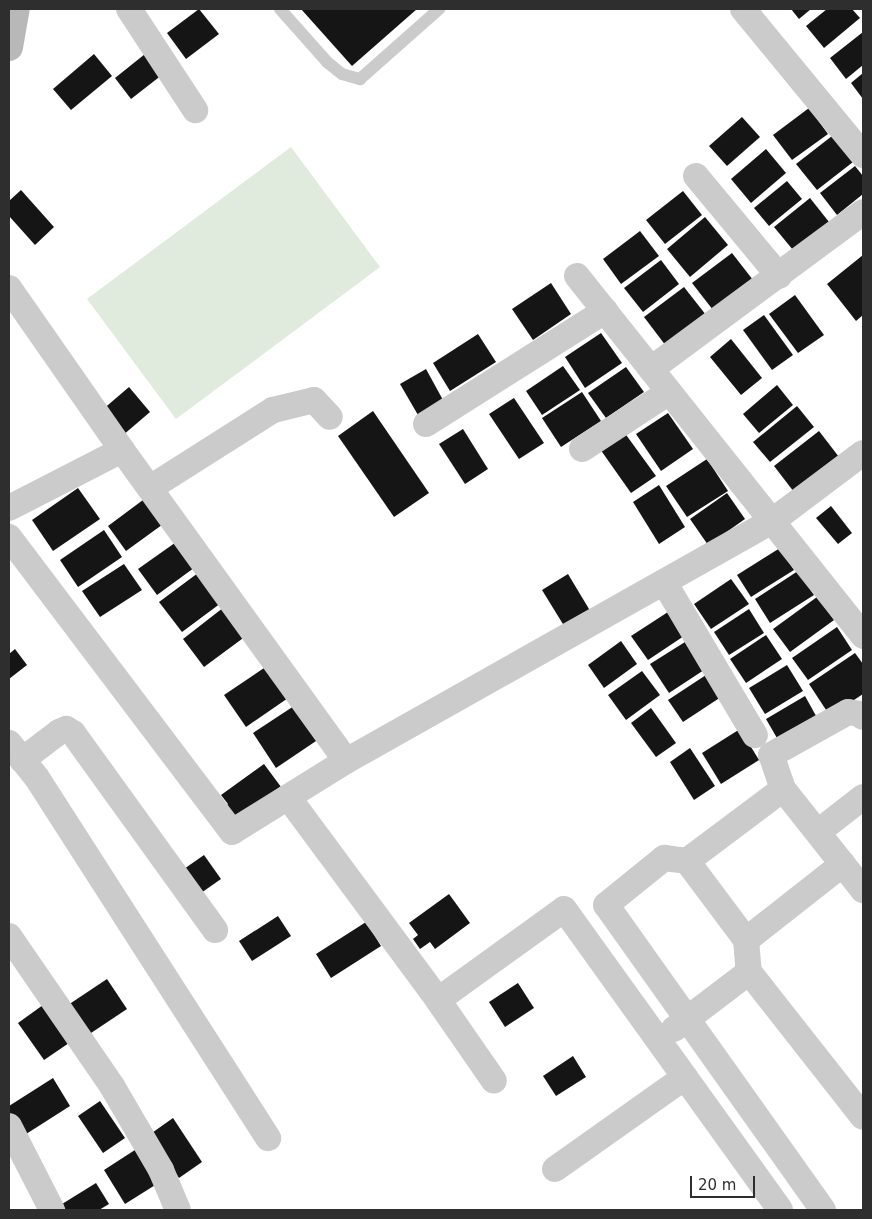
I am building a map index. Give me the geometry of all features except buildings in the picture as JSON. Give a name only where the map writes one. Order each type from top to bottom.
[{"type":"street","points":[[9,46],[16,9]]},
{"type":"street","points":[[129,9],[195,110]]},
{"type":"street","points":[[743,9],[863,155]]},
{"type":"street","points":[[696,176],[779,276]]},
{"type":"street","points":[[650,369],[779,276],[861,220]]},
{"type":"street","points":[[577,276],[863,636]]},
{"type":"street","points":[[9,288],[122,450],[346,761]]},
{"type":"street","points":[[426,424],[605,311]]},
{"type":"street","points":[[582,449],[669,392]]},
{"type":"street","points":[[150,488],[273,410],[314,400],[330,417]]},
{"type":"street","points":[[9,508],[122,450]]},
{"type":"street","points":[[9,537],[232,832],[346,761],[771,522],[863,453]]},
{"type":"street","points":[[664,582],[755,735]]},
{"type":"street","points":[[863,717],[860,714],[848,712],[771,755],[784,789],[863,890]]},
{"type":"street","points":[[215,930],[72,733],[66,729],[15,752],[37,778],[268,1138]]},
{"type":"street","points":[[784,789],[687,861],[664,858],[606,905],[823,1210]]},
{"type":"street","points":[[288,797],[438,1000],[494,1081]]},
{"type":"street","points":[[818,832],[863,797]]},
{"type":"street","points":[[687,861],[746,940],[749,972],[863,1117]]},
{"type":"street","points":[[746,940],[843,864]]},
{"type":"street","points":[[438,1000],[564,909],[780,1210]]},
{"type":"street","points":[[9,936],[112,1086],[162,1170],[178,1210]]},
{"type":"street","points":[[658,1039],[687,1020],[749,972]]},
{"type":"street","points":[[555,1169],[685,1077]]},
{"type":"street","points":[[9,1126],[52,1210]]},
{"type":"lane","points":[[280,9],[327,62],[342,74],[360,79],[439,9]]},
{"type":"shaded area","points":[[291,147],[380,267],[176,419],[87,299]]}]
